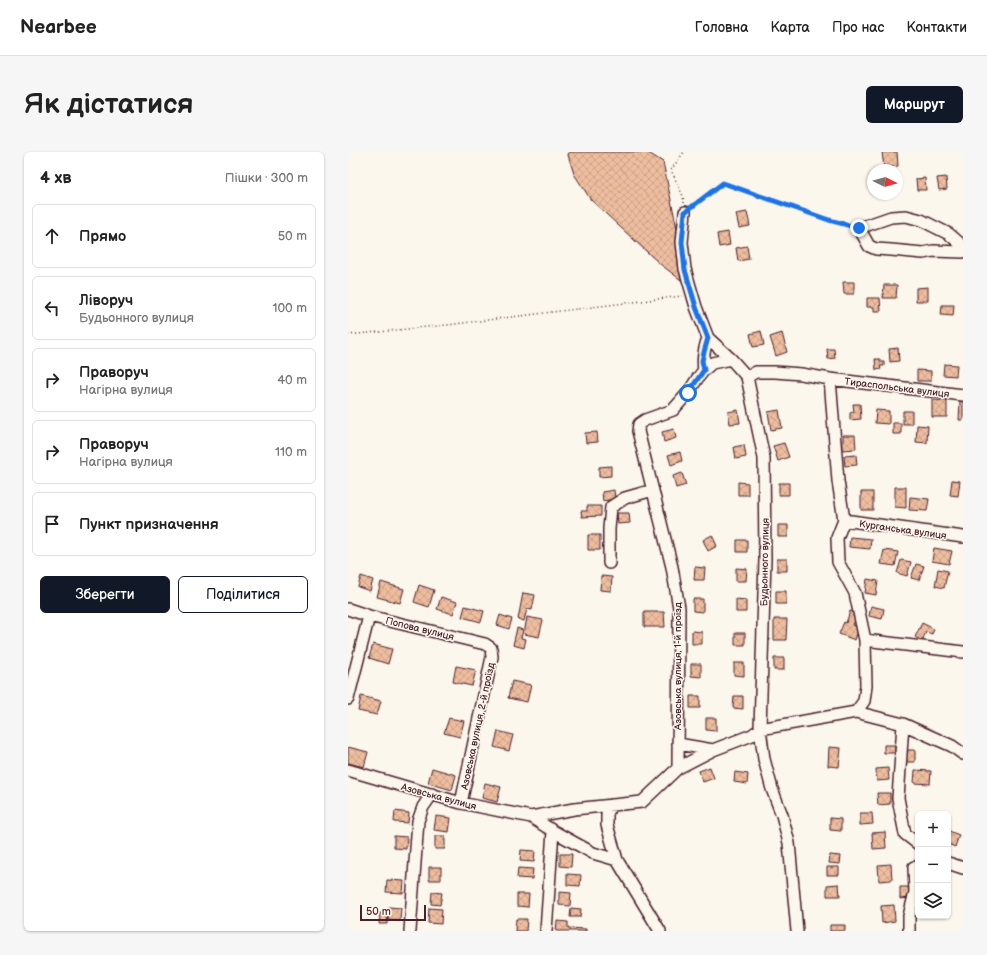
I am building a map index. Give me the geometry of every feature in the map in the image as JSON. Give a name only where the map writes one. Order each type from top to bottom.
[{"type":"street","name":"Будьонного вулиця","points":[[685,212],[682,242],[685,270],[692,295],[708,338],[731,359],[747,377],[764,458],[764,566],[760,728],[764,759],[772,789],[782,815],[789,843],[797,931]]},
{"type":"street","points":[[963,246],[948,234],[921,220],[906,216],[891,217],[859,228],[869,246],[876,250],[923,253],[933,251],[963,252]]},
{"type":"street","points":[[708,338],[702,361],[704,370],[712,363],[731,359]]},
{"type":"street","name":"Азовська вулиця, 1-й проїзд","points":[[678,768],[679,608],[672,566],[638,431],[639,424],[645,420],[673,410],[688,393],[704,370]]},
{"type":"street","name":"Тираспольська вулиця","points":[[747,377],[756,372],[801,374],[830,379],[963,395]]},
{"type":"street","points":[[830,379],[838,481],[844,520],[837,538],[838,562],[855,593],[865,640],[866,686],[864,701],[856,712]]},
{"type":"street","points":[[609,563],[609,529],[611,507],[625,498],[653,490]]},
{"type":"street","name":"Курганська вулиця","points":[[844,520],[963,537]]},
{"type":"street","name":"Попова вулиця","points":[[348,609],[369,616],[485,644],[491,648]]},
{"type":"street","points":[[348,699],[369,616]]},
{"type":"street","points":[[865,640],[963,652]]},
{"type":"street","name":"Азовська вулиця, 2-й проїзд","points":[[461,803],[492,657],[491,648]]},
{"type":"street","points":[[531,817],[574,809],[642,802],[678,768],[713,750],[752,735],[760,728],[856,712],[903,724],[952,746],[963,754]]},
{"type":"street","points":[[903,724],[898,798],[905,834],[915,842]]},
{"type":"street","points":[[678,744],[713,750]]},
{"type":"street","name":"Азовська вулиця","points":[[348,770],[461,803],[531,817]]},
{"type":"street","points":[[410,931],[418,821],[423,807],[432,794]]},
{"type":"street","points":[[611,805],[607,814],[607,825],[617,860],[660,931]]},
{"type":"street","points":[[531,817],[592,853],[617,860]]},
{"type":"street","points":[[546,931],[553,831]]},
{"type":"street","points":[[951,864],[963,868]]},
{"type":"street","points":[[909,931],[909,916],[915,892],[915,868]]},
{"type":"path","points":[[684,152],[671,170],[683,196],[685,212]]},
{"type":"path","points":[[685,212],[723,183],[829,220],[859,228]]},
{"type":"path","points":[[348,335],[454,324],[692,295]]},
{"type":"building","points":[[569,152],[647,152],[663,162],[679,238],[682,261],[681,280],[660,264],[591,200],[574,174],[568,155]]},
{"type":"building","points":[[882,152],[897,152],[898,164],[884,164]]},
{"type":"building","points":[[946,177],[947,189],[939,190],[937,178]]},
{"type":"building","points":[[925,178],[926,190],[917,190],[916,179]]},
{"type":"building","points":[[747,212],[750,226],[739,228],[736,214]]},
{"type":"building","points":[[728,232],[730,245],[719,247],[717,234]]},
{"type":"building","points":[[747,246],[749,259],[738,261],[736,248]]},
{"type":"building","points":[[843,282],[854,282],[854,294],[844,294]]},
{"type":"building","points":[[884,285],[897,285],[896,298],[883,298]]},
{"type":"building","points":[[928,287],[928,301],[916,301],[916,288]]},
{"type":"building","points":[[867,298],[880,298],[881,311],[874,311],[874,307],[867,307]]},
{"type":"building","points":[[942,305],[954,305],[953,316],[941,315]]},
{"type":"building","points":[[761,331],[764,345],[753,347],[750,334]]},
{"type":"building","points":[[782,333],[787,352],[776,356],[770,337]]},
{"type":"building","points":[[898,348],[899,361],[890,362],[889,349]]},
{"type":"building","points":[[827,349],[834,349],[835,358],[828,359]]},
{"type":"building","points":[[875,359],[880,359],[880,362],[884,362],[884,366],[880,366],[881,369],[876,370]]},
{"type":"building","points":[[944,364],[957,365],[956,376],[943,375]]},
{"type":"building","points":[[917,370],[931,371],[931,381],[917,381]]},
{"type":"building","points":[[932,400],[947,401],[947,417],[932,417]]},
{"type":"building","points":[[960,401],[963,401],[963,420],[959,420]]},
{"type":"building","points":[[853,404],[860,404],[861,419],[850,420],[850,413],[854,412]]},
{"type":"building","points":[[738,410],[740,423],[730,424],[728,412]]},
{"type":"building","points":[[779,410],[782,428],[771,430],[768,412]]},
{"type":"building","points":[[876,410],[889,411],[889,424],[875,423]]},
{"type":"building","points":[[903,411],[912,411],[912,424],[903,424]]},
{"type":"building","points":[[893,423],[901,423],[901,434],[893,434]]},
{"type":"building","points":[[917,425],[928,426],[927,443],[916,442]]},
{"type":"building","points":[[674,429],[676,438],[664,442],[662,432]]},
{"type":"building","points":[[597,432],[598,442],[586,443],[585,433]]},
{"type":"building","points":[[843,435],[855,435],[856,449],[843,450]]},
{"type":"building","points":[[784,443],[789,457],[778,461],[773,446]]},
{"type":"building","points":[[744,445],[746,457],[736,459],[734,447]]},
{"type":"building","points":[[680,452],[682,461],[671,465],[668,455]]},
{"type":"building","points":[[856,455],[857,465],[845,466],[844,456]]},
{"type":"building","points":[[611,466],[611,476],[599,477],[599,467]]},
{"type":"building","points":[[682,473],[686,485],[676,488],[673,476]]},
{"type":"building","points":[[952,480],[960,481],[958,496],[950,495]]},
{"type":"building","points":[[738,482],[748,483],[748,495],[738,495]]},
{"type":"building","points":[[779,483],[789,483],[789,495],[779,495]]},
{"type":"building","points":[[895,487],[906,487],[906,508],[895,507]]},
{"type":"building","points":[[614,490],[615,499],[603,501],[602,492]]},
{"type":"building","points":[[861,492],[873,492],[873,510],[861,510]]},
{"type":"building","points":[[910,497],[929,499],[927,511],[909,510]]},
{"type":"building","points":[[587,506],[601,506],[601,516],[582,517],[581,511],[587,511]]},
{"type":"building","points":[[617,513],[629,513],[630,523],[618,524]]},
{"type":"building","points":[[778,525],[788,525],[788,537],[778,537]]},
{"type":"building","points":[[588,535],[600,535],[600,550],[588,550]]},
{"type":"building","points":[[712,535],[717,546],[708,551],[703,540]]},
{"type":"building","points":[[850,537],[871,539],[870,549],[849,547]]},
{"type":"building","points":[[737,540],[747,540],[747,552],[737,552]]},
{"type":"building","points":[[934,548],[952,551],[949,564],[932,561]]},
{"type":"building","points":[[884,550],[898,552],[895,566],[881,564]]},
{"type":"building","points":[[777,559],[787,559],[787,571],[777,571]]},
{"type":"building","points":[[901,560],[911,562],[907,576],[897,573]]},
{"type":"building","points":[[916,564],[924,566],[919,580],[911,578]]},
{"type":"building","points":[[695,567],[705,568],[704,580],[694,580]]},
{"type":"building","points":[[736,568],[747,569],[746,581],[736,581]]},
{"type":"building","points":[[938,569],[948,571],[944,588],[935,586]]},
{"type":"building","points":[[361,576],[373,580],[370,591],[358,587]]},
{"type":"building","points":[[601,576],[612,577],[611,591],[600,590]]},
{"type":"building","points":[[867,579],[878,581],[876,595],[865,593]]},
{"type":"building","points":[[381,582],[404,589],[400,603],[377,597]]},
{"type":"building","points":[[419,585],[434,590],[429,607],[414,602]]},
{"type":"building","points":[[776,591],[786,591],[786,604],[776,604]]},
{"type":"building","points":[[523,593],[535,595],[532,610],[527,609],[524,621],[518,619]]},
{"type":"building","points":[[441,597],[457,602],[453,614],[437,609]]},
{"type":"building","points":[[693,599],[703,599],[703,612],[693,611]]},
{"type":"building","points":[[736,599],[746,600],[746,612],[736,612]]},
{"type":"building","points":[[465,606],[484,611],[481,622],[462,617]]},
{"type":"building","points":[[871,606],[884,609],[882,619],[869,616]]},
{"type":"building","points":[[850,611],[858,613],[853,625],[859,627],[855,640],[839,634],[844,622],[846,623]]},
{"type":"building","points":[[644,612],[664,612],[665,627],[644,627]]},
{"type":"building","points":[[500,615],[512,619],[509,629],[497,625]]},
{"type":"building","points":[[527,617],[543,620],[539,637],[524,634]]},
{"type":"building","points":[[774,619],[787,619],[786,640],[774,640]]},
{"type":"building","points":[[922,623],[934,629],[932,634],[926,632],[922,641],[915,637]]},
{"type":"building","points":[[517,628],[523,630],[521,638],[526,639],[524,648],[513,645]]},
{"type":"building","points":[[692,631],[702,632],[702,644],[692,644]]},
{"type":"building","points":[[735,633],[745,633],[745,645],[735,645]]},
{"type":"building","points":[[373,644],[392,649],[388,664],[369,658]]},
{"type":"building","points":[[774,658],[784,658],[784,670],[774,670]]},
{"type":"building","points":[[734,663],[744,663],[744,676],[734,675]]},
{"type":"building","points":[[691,664],[701,664],[701,677],[691,676]]},
{"type":"building","points":[[456,666],[476,670],[472,686],[453,682]]},
{"type":"building","points":[[512,681],[531,685],[527,702],[508,698]]},
{"type":"building","points":[[361,696],[381,701],[377,715],[358,711]]},
{"type":"building","points":[[690,696],[700,696],[700,708],[690,708]]},
{"type":"building","points":[[734,696],[743,696],[743,709],[733,708]]},
{"type":"building","points":[[449,718],[464,721],[460,737],[444,733]]},
{"type":"building","points":[[706,718],[716,718],[716,731],[706,730]]},
{"type":"building","points":[[498,731],[513,735],[509,751],[494,747]]},
{"type":"building","points":[[884,745],[895,745],[895,753],[884,753]]},
{"type":"building","points":[[348,747],[368,752],[364,767],[348,763]]},
{"type":"building","points":[[829,747],[841,748],[839,767],[828,766]]},
{"type":"building","points":[[904,750],[915,750],[915,762],[904,762]]},
{"type":"building","points":[[710,767],[714,778],[703,782],[699,771]]},
{"type":"building","points":[[432,768],[456,775],[452,790],[428,783]]},
{"type":"building","points":[[888,768],[889,780],[877,781],[876,769]]},
{"type":"building","points":[[915,770],[931,771],[930,784],[914,783]]},
{"type":"building","points":[[735,772],[748,774],[747,784],[734,782]]},
{"type":"building","points":[[485,783],[501,787],[497,802],[482,798]]},
{"type":"building","points":[[877,793],[890,793],[890,804],[878,805]]},
{"type":"building","points":[[395,811],[409,813],[408,823],[394,822]]},
{"type":"building","points":[[860,813],[872,813],[873,824],[860,825]]},
{"type":"building","points":[[436,816],[451,818],[449,832],[434,830]]},
{"type":"building","points":[[830,818],[841,819],[841,831],[830,830]]},
{"type":"building","points":[[885,832],[886,848],[873,849],[872,833]]},
{"type":"building","points":[[951,832],[959,835],[955,847],[951,845]]},
{"type":"building","points":[[394,836],[407,837],[406,849],[394,848]]},
{"type":"building","points":[[435,836],[445,836],[445,849],[435,849]]},
{"type":"building","points":[[521,850],[535,851],[534,862],[520,861]]},
{"type":"building","points":[[560,854],[572,854],[571,867],[560,866]]},
{"type":"building","points":[[830,855],[841,856],[840,864],[829,863]]},
{"type":"building","points":[[891,864],[892,880],[879,881],[878,865]]},
{"type":"building","points":[[429,867],[441,867],[441,880],[429,880]]},
{"type":"building","points":[[827,867],[839,867],[839,875],[827,875]]},
{"type":"building","points":[[518,868],[533,869],[532,879],[517,878]]},
{"type":"building","points":[[567,874],[581,875],[580,886],[567,885]]},
{"type":"building","points":[[387,880],[404,881],[403,893],[386,892]]},
{"type":"building","points":[[839,884],[840,896],[827,896],[827,885]]},
{"type":"building","points":[[900,887],[912,887],[912,898],[900,899]]},
{"type":"building","points":[[432,892],[442,893],[440,905],[431,904]]},
{"type":"building","points":[[559,892],[571,893],[570,906],[559,905]]},
{"type":"building","points":[[517,894],[529,894],[528,907],[517,906]]},
{"type":"building","points":[[894,905],[895,921],[882,923],[881,906]]},
{"type":"building","points":[[389,907],[401,908],[400,921],[388,920]]},
{"type":"building","points":[[429,908],[442,909],[441,924],[428,923]]},
{"type":"building","points":[[571,908],[581,909],[580,917],[570,917]]},
{"type":"building","points":[[380,913],[388,913],[387,924],[379,924]]},
{"type":"building","points":[[516,919],[527,919],[526,931],[515,931]]},
{"type":"building","points":[[557,921],[568,922],[568,928],[586,929],[586,931],[556,931]]},
{"type":"building","points":[[830,925],[845,925],[845,931],[830,931]]},
{"type":"route","points":[[688,393],[704,370],[702,361],[708,338],[696,307],[685,270],[682,242],[685,212],[723,183],[829,220],[859,228]]}]
